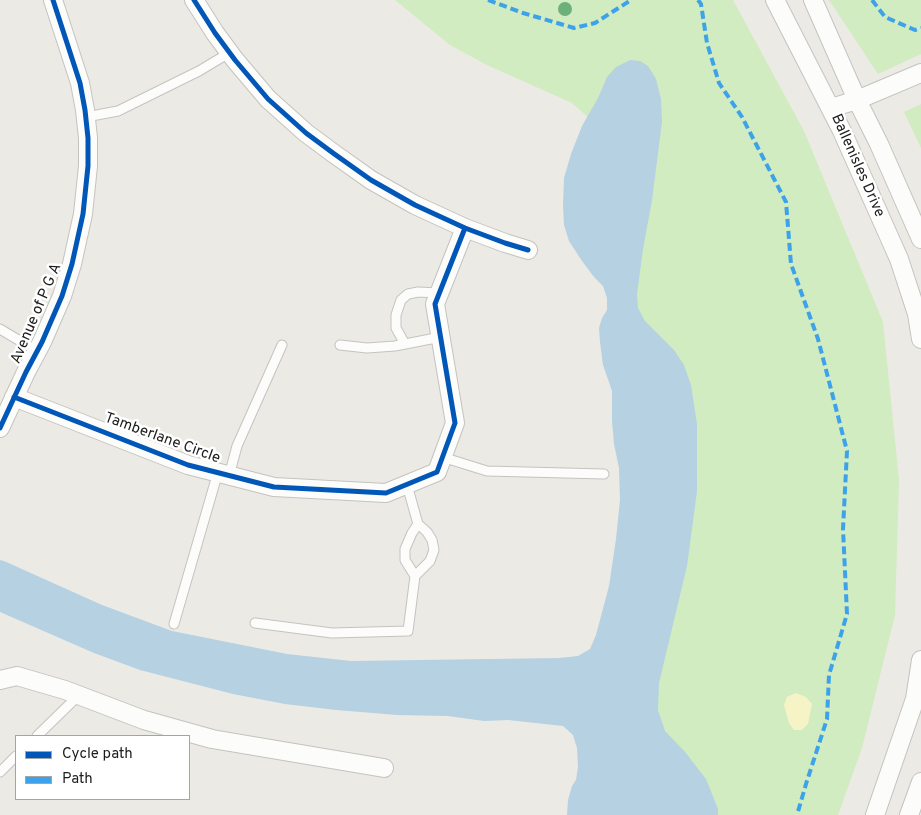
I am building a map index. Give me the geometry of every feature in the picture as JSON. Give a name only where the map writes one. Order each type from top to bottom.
[{"type":"street","name":"Avenue of P G A","points":[[0,428],[62,296],[72,264],[83,214],[88,166],[86,117],[80,83],[53,0]]},
{"type":"street","points":[[194,0],[229,53],[268,99],[333,154],[371,180],[415,205],[464,228],[528,250]]},
{"type":"street","name":"Ballenisles Drive","points":[[775,0],[831,108],[899,259],[917,314],[921,339]]},
{"type":"street","name":"Ballenisles Drive","points":[[814,0],[857,100],[921,239]]},
{"type":"street","points":[[831,108],[857,100],[921,73]]},
{"type":"street","name":"Tamberlane Circle","points":[[14,397],[188,465],[274,487],[386,493],[436,472],[456,423],[435,304],[464,228]]},
{"type":"street","points":[[875,815],[915,699],[921,660]]},
{"type":"street","points":[[0,680],[18,676],[65,690],[144,720],[212,739],[384,768]]},
{"type":"street","points":[[909,815],[921,782]]},
{"type":"lane","points":[[86,117],[118,111],[199,71],[229,53]]},
{"type":"lane","points":[[405,344],[396,328],[396,315],[401,300],[408,294],[418,292],[439,293]]},
{"type":"lane","points":[[0,328],[37,351]]},
{"type":"lane","points":[[340,345],[367,348],[395,346],[440,337]]},
{"type":"lane","points":[[174,624],[224,474],[282,345]]},
{"type":"lane","points":[[442,458],[487,471],[604,474]]},
{"type":"lane","points":[[255,623],[332,633],[408,632],[416,576],[430,561],[434,550],[432,540],[427,532],[418,524],[406,485]]},
{"type":"lane","points":[[416,576],[406,560],[405,549],[418,524]]},
{"type":"lane","points":[[38,735],[79,696]]},
{"type":"lane","points":[[0,772],[15,757]]},
{"type":"green space","points":[[395,0],[733,0],[804,131],[883,322],[899,480],[895,615],[862,748],[838,815],[603,815],[638,377],[600,128],[572,103],[487,65],[450,45]]},
{"type":"green space","points":[[829,0],[921,0],[921,54],[878,74]]},
{"type":"green space","points":[[921,104],[921,148],[904,112]]},
{"type":"sand","points":[[796,693],[806,697],[812,704],[808,724],[802,730],[794,730],[789,723],[784,705],[787,697]]},
{"type":"water","points":[[630,60],[640,61],[648,66],[656,79],[661,99],[662,122],[637,294],[638,308],[645,321],[674,350],[684,365],[691,385],[697,424],[697,491],[687,566],[659,683],[658,710],[665,731],[685,752],[706,779],[718,809],[718,815],[567,815],[568,800],[576,780],[578,767],[577,748],[573,735],[563,726],[508,720],[484,721],[448,716],[397,715],[336,710],[285,704],[233,694],[140,670],[94,653],[0,612],[0,560],[102,605],[172,631],[287,654],[351,661],[559,658],[578,656],[590,649],[596,635],[609,586],[620,500],[619,468],[614,444],[612,391],[603,365],[599,328],[607,310],[607,298],[603,286],[594,277],[569,241],[564,225],[564,178],[582,126],[598,98],[607,77],[616,67]]},
{"type":"marked path","points":[[488,0],[523,13],[574,28],[595,23],[631,0]]},
{"type":"marked path","points":[[698,0],[701,4],[707,43],[719,83],[742,117],[786,202],[791,264],[818,339],[847,451],[843,529],[847,614],[829,675],[827,719],[797,815]]},
{"type":"marked path","points":[[872,0],[885,17],[915,30],[921,28]]},
{"type":"cycle path","points":[[0,428],[62,296],[72,264],[83,214],[88,166],[85,110],[80,83],[53,0]]},
{"type":"cycle path","points":[[194,0],[235,60],[268,99],[306,133],[371,180],[415,205],[465,228],[528,250]]},
{"type":"cycle path","points":[[14,397],[188,465],[274,487],[386,493],[437,472],[455,423],[435,304],[465,228]]}]
